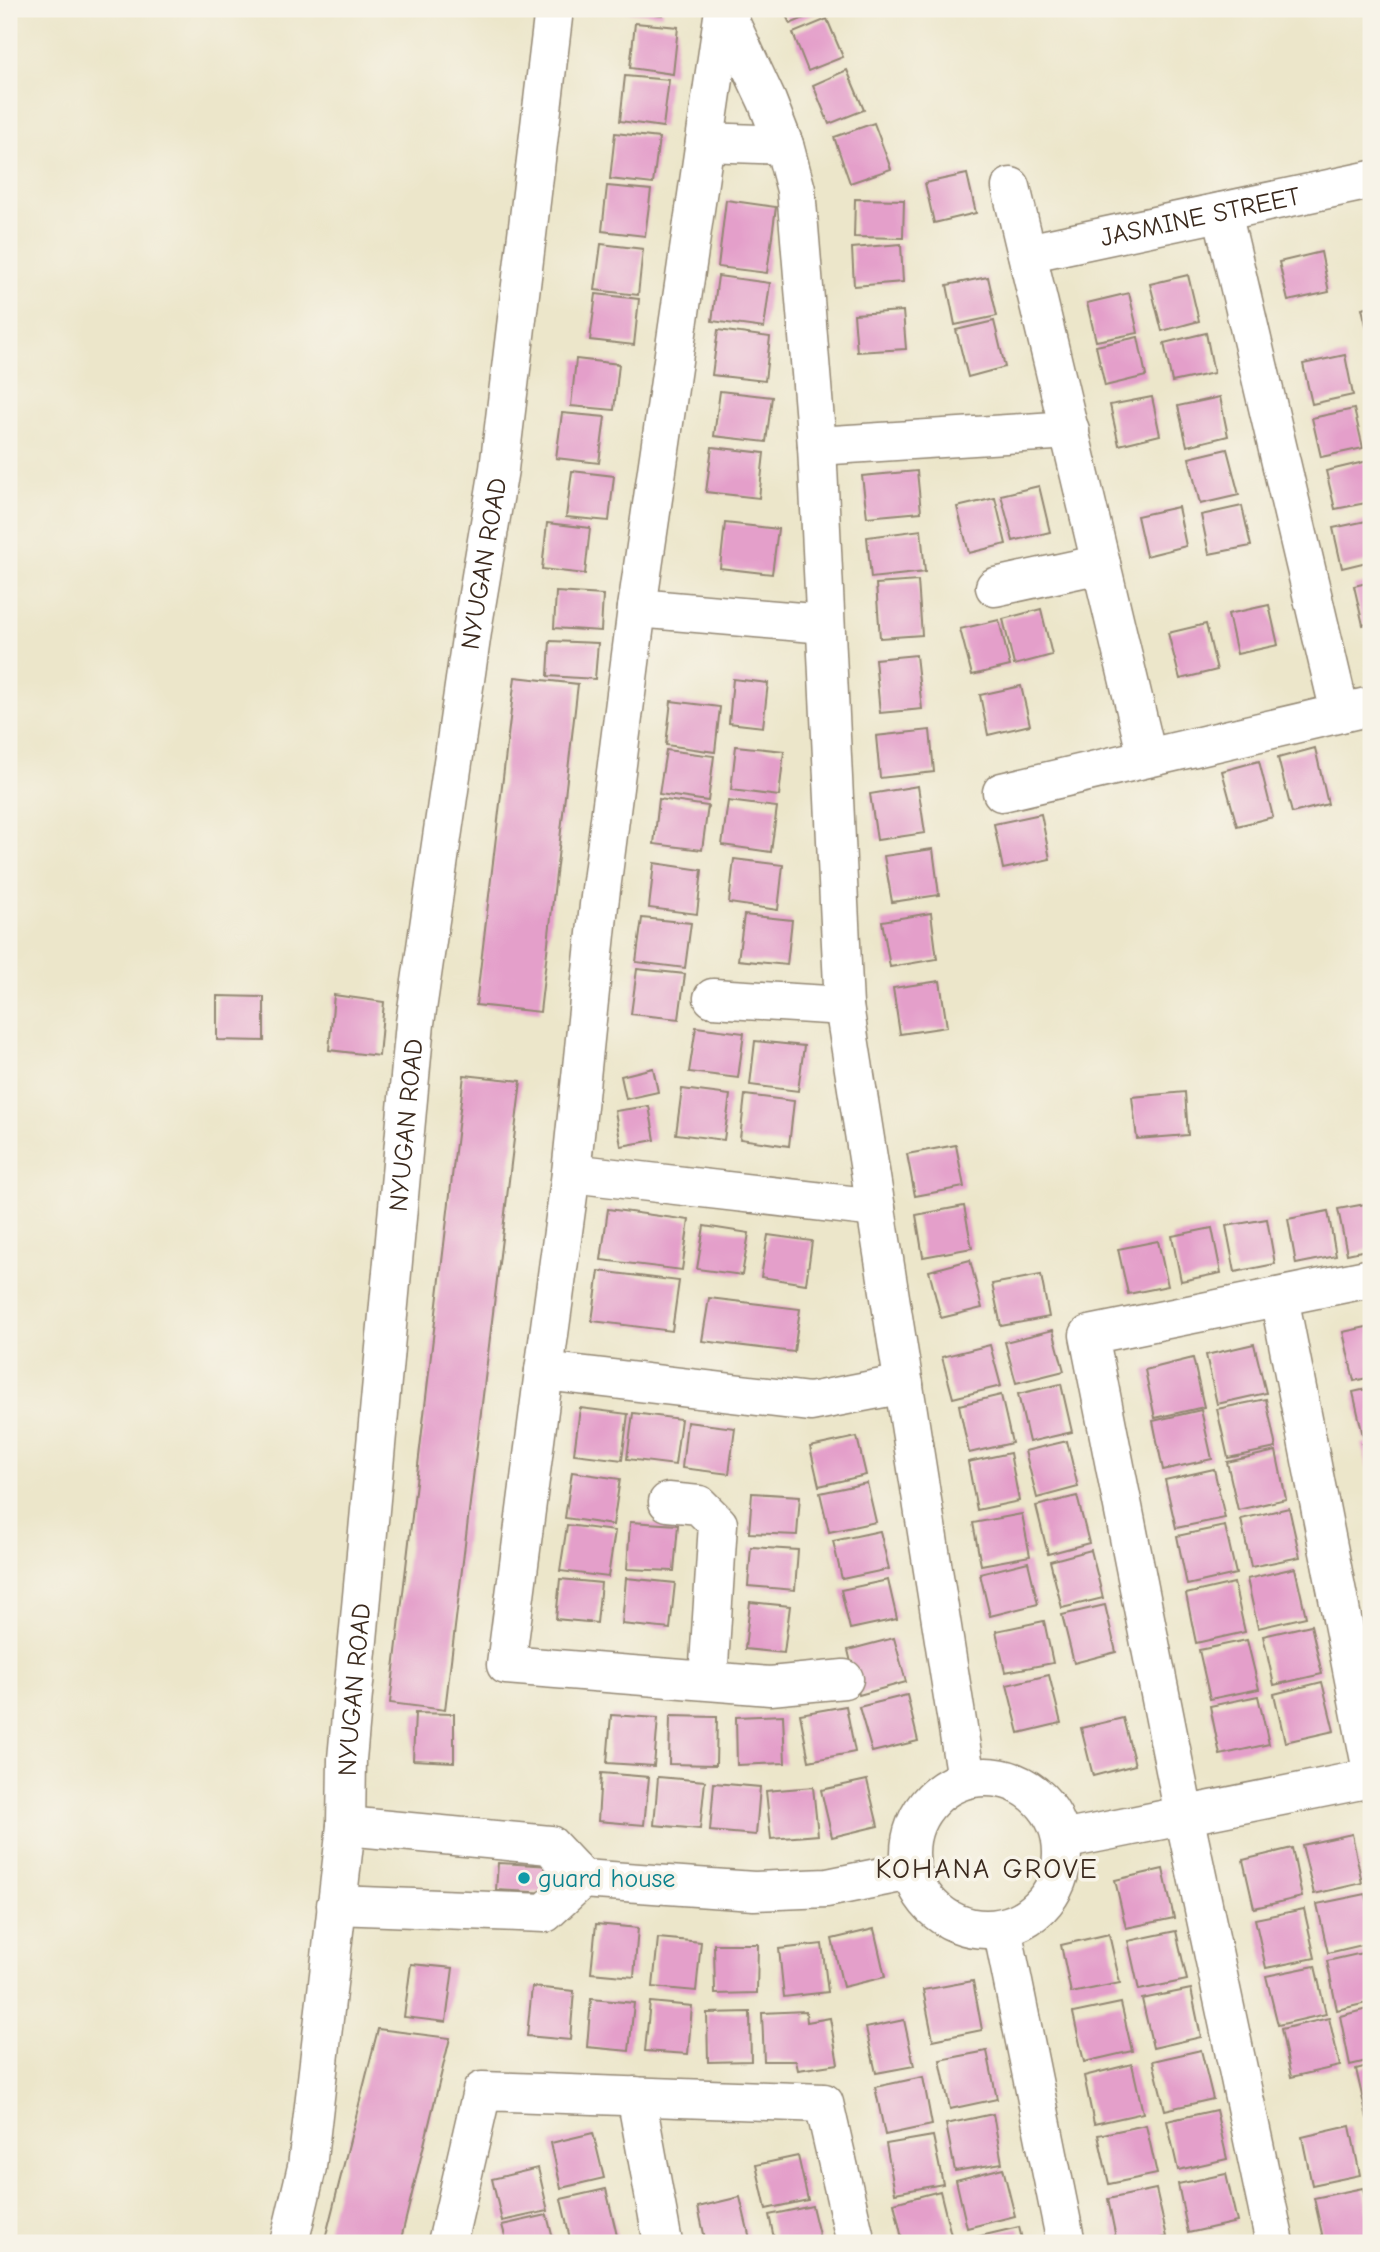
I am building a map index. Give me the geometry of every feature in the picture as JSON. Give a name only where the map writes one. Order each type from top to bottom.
[{"type":"street","name":"NYUGAN ROAD","points":[[289,2243],[307,2167],[346,1826],[347,1759],[415,1023],[472,631],[499,469],[554,9]]},
{"type":"street","points":[[724,10],[637,608],[599,905],[571,1173],[506,1665],[770,1686],[844,1679]]},
{"type":"street","points":[[724,10],[785,145],[796,190],[817,446],[844,1006],[966,1779]]},
{"type":"street","points":[[705,142],[785,145]]},
{"type":"street","name":"JASMINE STREET","points":[[1027,253],[1371,180]]},
{"type":"street","points":[[1010,187],[1147,757]]},
{"type":"street","points":[[1002,792],[1356,710],[1222,212]]},
{"type":"street","points":[[817,446],[1070,430]]},
{"type":"street","points":[[995,587],[1101,564]]},
{"type":"street","points":[[637,608],[825,624]]},
{"type":"street","points":[[713,998],[844,1006]]},
{"type":"street","points":[[571,1173],[876,1208]]},
{"type":"street","points":[[1275,2243],[1184,1815],[1089,1335],[1371,1278]]},
{"type":"street","points":[[1279,1297],[1371,1766]]},
{"type":"street","points":[[544,1371],[810,1402],[904,1384]]},
{"type":"street","points":[[668,1502],[699,1505],[718,1524],[708,1680]]},
{"type":"street","points":[[998,1778],[1027,1789],[1050,1811],[1062,1840],[1061,1869],[1050,1896],[1028,1916],[1002,1928],[973,1928],[945,1918],[923,1898],[911,1871],[911,1842],[920,1814],[940,1792],[966,1779],[998,1778]]},
{"type":"street","points":[[1062,1840],[1371,1778]]},
{"type":"street","points":[[346,1826],[550,1844],[582,1879],[754,1891],[827,1888],[911,1871]]},
{"type":"street","points":[[336,1905],[545,1913],[582,1879]]},
{"type":"street","points":[[1002,1928],[1066,2243]]},
{"type":"street","points":[[447,2243],[482,2091],[824,2103],[856,2243]]},
{"type":"street","points":[[636,2096],[663,2243]]},
{"type":"building","points":[[624,9],[663,9],[662,15]]},
{"type":"building","points":[[783,9],[826,9],[790,24]]},
{"type":"building","points":[[827,19],[843,57],[808,71],[793,33]]},
{"type":"building","points":[[635,23],[678,27],[673,74],[630,68]]},
{"type":"building","points":[[847,70],[864,110],[829,124],[813,85]]},
{"type":"building","points":[[625,76],[669,80],[663,127],[620,121]]},
{"type":"building","points":[[874,123],[891,169],[850,183],[834,137]]},
{"type":"building","points":[[615,133],[659,138],[653,184],[610,179]]},
{"type":"building","points":[[967,174],[976,213],[934,223],[925,183]]},
{"type":"building","points":[[607,186],[651,190],[645,236],[602,231]]},
{"type":"building","points":[[855,199],[904,200],[903,238],[854,237]]},
{"type":"building","points":[[726,200],[776,207],[767,273],[718,267]]},
{"type":"building","points":[[601,244],[643,249],[638,295],[595,290]]},
{"type":"building","points":[[901,244],[903,282],[854,286],[852,248]]},
{"type":"building","points":[[1321,252],[1329,292],[1288,301],[1279,262]]},
{"type":"building","points":[[1188,275],[1199,321],[1162,331],[1150,284]]},
{"type":"building","points":[[718,276],[770,283],[764,328],[712,321]]},
{"type":"building","points":[[988,277],[997,316],[955,325],[947,285]]},
{"type":"building","points":[[1129,293],[1138,333],[1096,341],[1087,303]]},
{"type":"building","points":[[596,294],[639,299],[634,345],[590,340]]},
{"type":"building","points":[[1371,306],[1371,342],[1370,342],[1362,308]]},
{"type":"building","points":[[903,311],[906,349],[857,352],[854,314]]},
{"type":"building","points":[[994,321],[1005,367],[968,377],[956,330]]},
{"type":"building","points":[[718,330],[770,337],[765,381],[712,375]]},
{"type":"building","points":[[1206,333],[1214,373],[1172,382],[1164,343]]},
{"type":"building","points":[[1138,337],[1146,376],[1105,386],[1096,346]]},
{"type":"building","points":[[1345,355],[1353,395],[1312,404],[1303,364]]},
{"type":"building","points":[[576,359],[619,364],[614,410],[571,406]]},
{"type":"building","points":[[720,391],[772,397],[766,442],[714,436]]},
{"type":"building","points":[[1152,397],[1160,435],[1119,445],[1110,405]]},
{"type":"building","points":[[1220,397],[1228,436],[1187,446],[1178,406]]},
{"type":"building","points":[[1354,409],[1363,448],[1321,457],[1312,418]]},
{"type":"building","points":[[562,413],[605,417],[599,463],[556,458]]},
{"type":"building","points":[[712,447],[764,453],[759,498],[706,492]]},
{"type":"building","points":[[1227,449],[1239,495],[1200,504],[1189,458]]},
{"type":"building","points":[[1368,461],[1371,502],[1335,509],[1326,471]]},
{"type":"building","points":[[572,471],[614,476],[609,521],[566,517]]},
{"type":"building","points":[[917,471],[921,512],[867,517],[862,476]]},
{"type":"building","points":[[1039,486],[1050,532],[1013,541],[1001,495]]},
{"type":"building","points":[[995,498],[1006,544],[969,553],[957,507]]},
{"type":"building","points":[[1242,506],[1251,546],[1209,554],[1201,515]]},
{"type":"building","points":[[1178,507],[1186,546],[1146,556],[1137,516]]},
{"type":"building","points":[[1371,520],[1371,561],[1342,568],[1333,528]]},
{"type":"building","points":[[547,523],[590,528],[585,574],[542,569]]},
{"type":"building","points":[[725,523],[778,529],[772,574],[720,568]]},
{"type":"building","points":[[921,530],[925,572],[871,578],[867,537]]},
{"type":"building","points":[[918,581],[922,635],[880,638],[876,584]]},
{"type":"building","points":[[1371,582],[1371,623],[1363,625],[1354,586]]},
{"type":"building","points":[[556,592],[603,595],[601,631],[554,628]]},
{"type":"building","points":[[1269,605],[1278,645],[1237,654],[1228,614]]},
{"type":"building","points":[[1041,609],[1052,655],[1014,665],[1003,619]]},
{"type":"building","points":[[999,620],[1010,666],[972,675],[960,629]]},
{"type":"building","points":[[1206,624],[1217,670],[1180,679],[1168,633]]},
{"type":"building","points":[[550,641],[598,643],[595,679],[548,676]]},
{"type":"building","points":[[916,655],[922,709],[880,713],[875,659]]},
{"type":"building","points":[[515,677],[578,684],[540,1012],[476,1005]]},
{"type":"building","points":[[733,679],[768,683],[763,727],[729,723]]},
{"type":"building","points":[[1021,686],[1030,725],[988,735],[980,695]]},
{"type":"building","points":[[671,701],[720,707],[715,752],[666,745]]},
{"type":"building","points":[[930,730],[934,772],[880,778],[876,736]]},
{"type":"building","points":[[736,746],[784,751],[779,796],[731,790]]},
{"type":"building","points":[[1315,748],[1328,804],[1292,813],[1278,758]]},
{"type":"building","points":[[666,750],[714,756],[708,801],[659,794]]},
{"type":"building","points":[[1259,761],[1273,817],[1237,826],[1222,771]]},
{"type":"building","points":[[918,786],[925,833],[877,840],[870,794]]},
{"type":"building","points":[[659,799],[708,806],[702,850],[654,844]]},
{"type":"building","points":[[728,801],[777,807],[771,852],[722,845]]},
{"type":"building","points":[[1041,814],[1050,859],[1003,869],[994,824]]},
{"type":"building","points":[[933,849],[939,895],[892,902],[884,856]]},
{"type":"building","points":[[734,859],[783,865],[778,910],[729,903]]},
{"type":"building","points":[[654,863],[702,870],[697,914],[649,908]]},
{"type":"building","points":[[931,913],[937,959],[890,967],[882,921]]},
{"type":"building","points":[[744,915],[792,920],[787,965],[738,960]]},
{"type":"building","points":[[642,918],[691,923],[685,968],[636,962]]},
{"type":"building","points":[[637,969],[685,974],[679,1019],[631,1014]]},
{"type":"building","points":[[940,981],[947,1027],[900,1034],[893,988]]},
{"type":"building","points":[[334,995],[384,1002],[379,1056],[329,1050]]},
{"type":"building","points":[[217,996],[264,997],[264,1041],[217,1040]]},
{"type":"building","points":[[696,1027],[744,1033],[738,1078],[689,1072]]},
{"type":"building","points":[[755,1041],[804,1046],[798,1091],[750,1085]]},
{"type":"building","points":[[653,1068],[658,1092],[626,1099],[621,1076]]},
{"type":"building","points":[[464,1075],[521,1081],[445,1710],[390,1703]]},
{"type":"building","points":[[682,1089],[730,1095],[724,1140],[676,1134]]},
{"type":"building","points":[[1185,1092],[1188,1135],[1137,1139],[1132,1097]]},
{"type":"building","points":[[745,1095],[794,1101],[789,1146],[740,1139]]},
{"type":"building","points":[[649,1106],[655,1140],[621,1146],[615,1111]]},
{"type":"building","points":[[956,1145],[964,1187],[915,1196],[907,1154]]},
{"type":"building","points":[[1371,1203],[1371,1249],[1347,1254],[1338,1209]]},
{"type":"building","points":[[964,1206],[972,1248],[923,1257],[916,1215]]},
{"type":"building","points":[[608,1209],[689,1220],[682,1270],[601,1260]]},
{"type":"building","points":[[1328,1211],[1336,1256],[1296,1264],[1288,1219]]},
{"type":"building","points":[[1267,1219],[1275,1264],[1235,1272],[1226,1226]]},
{"type":"building","points":[[704,1226],[749,1233],[742,1275],[697,1269]]},
{"type":"building","points":[[1212,1228],[1221,1273],[1181,1281],[1172,1236]]},
{"type":"building","points":[[768,1235],[812,1241],[806,1284],[761,1277]]},
{"type":"building","points":[[1158,1241],[1168,1286],[1128,1294],[1118,1249]]},
{"type":"building","points":[[970,1260],[982,1308],[941,1318],[929,1271]]},
{"type":"building","points":[[599,1271],[679,1281],[672,1331],[592,1321]]},
{"type":"building","points":[[1041,1275],[1049,1317],[1001,1326],[992,1284]]},
{"type":"building","points":[[709,1298],[800,1309],[794,1352],[702,1341]]},
{"type":"building","points":[[1371,1326],[1371,1377],[1354,1381],[1343,1332]]},
{"type":"building","points":[[1053,1330],[1064,1371],[1016,1383],[1005,1342]]},
{"type":"building","points":[[1254,1344],[1266,1393],[1217,1404],[1206,1355]]},
{"type":"building","points":[[990,1345],[1001,1386],[953,1398],[942,1357]]},
{"type":"building","points":[[1193,1358],[1204,1407],[1155,1418],[1145,1370]]},
{"type":"building","points":[[1061,1384],[1072,1432],[1029,1442],[1018,1394]]},
{"type":"building","points":[[1371,1388],[1371,1439],[1364,1440],[1353,1392]]},
{"type":"building","points":[[1001,1395],[1012,1443],[969,1453],[959,1405]]},
{"type":"building","points":[[1266,1399],[1276,1448],[1228,1458],[1217,1409]]},
{"type":"building","points":[[580,1408],[628,1414],[622,1460],[574,1454]]},
{"type":"building","points":[[1201,1410],[1212,1459],[1163,1470],[1153,1421]]},
{"type":"building","points":[[633,1413],[681,1419],[675,1465],[627,1459]]},
{"type":"building","points":[[687,1422],[735,1428],[729,1474],[682,1468]]},
{"type":"building","points":[[857,1437],[866,1475],[819,1486],[810,1447]]},
{"type":"building","points":[[1067,1441],[1078,1487],[1037,1498],[1025,1451]]},
{"type":"building","points":[[1371,1442],[1371,1477],[1370,1477],[1362,1444]]},
{"type":"building","points":[[1276,1451],[1286,1499],[1238,1510],[1227,1462]]},
{"type":"building","points":[[1010,1453],[1019,1501],[977,1510],[968,1462]]},
{"type":"building","points":[[1214,1469],[1225,1518],[1176,1528],[1165,1480]]},
{"type":"building","points":[[572,1472],[620,1479],[613,1525],[565,1518]]},
{"type":"building","points":[[867,1483],[876,1522],[829,1532],[820,1493]]},
{"type":"building","points":[[752,1493],[800,1496],[797,1535],[749,1533]]},
{"type":"building","points":[[1077,1496],[1089,1543],[1048,1554],[1036,1506]]},
{"type":"building","points":[[1289,1508],[1300,1557],[1251,1567],[1241,1519]]},
{"type":"building","points":[[1022,1514],[1030,1556],[981,1565],[973,1523]]},
{"type":"building","points":[[630,1522],[678,1525],[674,1571],[627,1569]]},
{"type":"building","points":[[567,1525],[615,1531],[608,1577],[560,1571]]},
{"type":"building","points":[[1225,1526],[1236,1574],[1187,1585],[1177,1536]]},
{"type":"building","points":[[880,1531],[889,1569],[842,1579],[833,1541]]},
{"type":"building","points":[[751,1547],[798,1550],[795,1590],[748,1586]]},
{"type":"building","points":[[1091,1550],[1103,1598],[1062,1608],[1050,1561]]},
{"type":"building","points":[[1028,1562],[1038,1604],[990,1616],[980,1574]]},
{"type":"building","points":[[1295,1568],[1306,1617],[1258,1628],[1247,1579]]},
{"type":"building","points":[[626,1578],[675,1583],[670,1629],[622,1624]]},
{"type":"building","points":[[560,1579],[601,1583],[597,1623],[556,1619]]},
{"type":"building","points":[[888,1580],[897,1619],[850,1629],[841,1590]]},
{"type":"building","points":[[1234,1583],[1245,1632],[1196,1643],[1186,1594]]},
{"type":"building","points":[[750,1602],[790,1606],[784,1653],[745,1649]]},
{"type":"building","points":[[1105,1605],[1116,1652],[1074,1663],[1062,1615]]},
{"type":"building","points":[[1044,1621],[1053,1663],[1005,1672],[996,1631]]},
{"type":"building","points":[[1311,1625],[1322,1674],[1274,1685],[1263,1636]]},
{"type":"building","points":[[894,1638],[906,1682],[859,1695],[848,1650]]},
{"type":"building","points":[[1247,1640],[1259,1689],[1210,1699],[1199,1650]]},
{"type":"building","points":[[1049,1675],[1061,1723],[1019,1733],[1007,1685]]},
{"type":"building","points":[[1322,1682],[1334,1731],[1285,1742],[1274,1694]]},
{"type":"building","points":[[907,1695],[918,1741],[872,1752],[859,1707]]},
{"type":"building","points":[[1258,1696],[1269,1744],[1220,1755],[1210,1706]]},
{"type":"building","points":[[846,1706],[855,1752],[809,1761],[800,1714]]},
{"type":"building","points":[[415,1713],[454,1714],[454,1762],[413,1760]]},
{"type":"building","points":[[611,1715],[658,1718],[654,1766],[607,1763]]},
{"type":"building","points":[[783,1715],[785,1763],[737,1765],[736,1717]]},
{"type":"building","points":[[670,1716],[717,1717],[716,1765],[669,1764]]},
{"type":"building","points":[[1123,1718],[1135,1765],[1093,1776],[1081,1728]]},
{"type":"building","points":[[601,1773],[649,1777],[644,1825],[598,1821]]},
{"type":"building","points":[[658,1777],[705,1781],[700,1829],[654,1825]]},
{"type":"building","points":[[867,1780],[878,1826],[832,1837],[821,1790]]},
{"type":"building","points":[[714,1783],[760,1787],[756,1835],[710,1831]]},
{"type":"building","points":[[813,1787],[818,1835],[771,1839],[766,1791]]},
{"type":"building","points":[[1352,1834],[1362,1883],[1314,1894],[1302,1845]]},
{"type":"building","points":[[1292,1848],[1302,1897],[1254,1908],[1243,1860]]},
{"type":"building","name":"guard house","points":[[498,1863],[552,1866],[550,1893],[496,1890]]},
{"type":"building","points":[[1163,1869],[1174,1918],[1126,1928],[1115,1880]]},
{"type":"building","points":[[1366,1894],[1371,1920],[1371,1943],[1328,1953],[1317,1904]]},
{"type":"building","points":[[1304,1909],[1315,1958],[1266,1968],[1255,1919]]},
{"type":"building","points":[[596,1924],[638,1928],[634,1977],[591,1973]]},
{"type":"building","points":[[874,1929],[885,1977],[843,1987],[832,1939]]},
{"type":"building","points":[[1176,1931],[1187,1980],[1139,1990],[1128,1941]]},
{"type":"building","points":[[1109,1934],[1120,1983],[1071,1993],[1061,1945]]},
{"type":"building","points":[[658,1938],[701,1942],[696,1991],[653,1987]]},
{"type":"building","points":[[714,1944],[758,1944],[757,1993],[715,1994]]},
{"type":"building","points":[[822,1944],[828,1992],[784,1997],[779,1949]]},
{"type":"building","points":[[1371,1951],[1371,2002],[1337,2010],[1327,1961]]},
{"type":"building","points":[[411,1964],[453,1968],[446,2022],[404,2017]]},
{"type":"building","points":[[1315,1966],[1326,2014],[1278,2025],[1266,1976]]},
{"type":"building","points":[[973,1981],[982,2030],[933,2040],[923,1990]]},
{"type":"building","points":[[532,1987],[574,1991],[570,2040],[527,2036]]},
{"type":"building","points":[[1191,1989],[1201,2037],[1153,2048],[1142,1999]]},
{"type":"building","points":[[591,1999],[634,2003],[629,2051],[587,2047]]},
{"type":"building","points":[[650,2002],[692,2006],[688,2054],[645,2051]]},
{"type":"building","points":[[1121,2003],[1132,2051],[1084,2062],[1073,2013]]},
{"type":"building","points":[[1371,2008],[1371,2060],[1350,2065],[1340,2016]]},
{"type":"building","points":[[806,2011],[807,2022],[830,2018],[838,2064],[798,2070],[796,2061],[764,2061],[762,2013]]},
{"type":"building","points":[[750,2012],[751,2061],[708,2062],[707,2013]]},
{"type":"building","points":[[1329,2018],[1340,2066],[1291,2077],[1281,2029]]},
{"type":"building","points":[[904,2020],[914,2066],[876,2073],[866,2028]]},
{"type":"building","points":[[378,2029],[450,2038],[400,2243],[324,2243]]},
{"type":"building","points":[[1201,2050],[1213,2099],[1165,2110],[1153,2061]]},
{"type":"building","points":[[987,2051],[997,2099],[950,2109],[940,2060]]},
{"type":"building","points":[[1132,2064],[1143,2113],[1094,2124],[1084,2076]]},
{"type":"building","points":[[1371,2065],[1371,2117],[1367,2118],[1356,2069]]},
{"type":"building","points":[[923,2077],[932,2125],[885,2135],[875,2087]]},
{"type":"building","points":[[1216,2110],[1227,2159],[1178,2170],[1167,2121]]},
{"type":"building","points":[[993,2114],[1002,2163],[955,2171],[946,2124]]},
{"type":"building","points":[[1146,2125],[1157,2174],[1109,2184],[1098,2135]]},
{"type":"building","points":[[1350,2126],[1360,2175],[1312,2185],[1302,2137]]},
{"type":"building","points":[[593,2133],[604,2178],[561,2188],[551,2143]]},
{"type":"building","points":[[933,2136],[943,2184],[895,2193],[886,2144]]},
{"type":"building","points":[[798,2156],[808,2200],[766,2209],[756,2165]]},
{"type":"building","points":[[538,2168],[548,2211],[502,2221],[492,2179]]},
{"type":"building","points":[[1003,2168],[1015,2216],[967,2228],[956,2180]]},
{"type":"building","points":[[1226,2174],[1237,2222],[1188,2233],[1178,2184]]},
{"type":"building","points":[[1363,2188],[1371,2237],[1342,2243],[1324,2243],[1314,2198]]},
{"type":"building","points":[[606,2189],[618,2240],[604,2243],[571,2243],[561,2199]]},
{"type":"building","points":[[1156,2189],[1167,2237],[1140,2243],[1117,2243],[1108,2199]]},
{"type":"building","points":[[940,2191],[952,2239],[934,2243],[903,2243],[894,2203]]},
{"type":"building","points":[[740,2197],[751,2243],[706,2243],[698,2207]]},
{"type":"building","points":[[812,2206],[821,2243],[775,2243],[769,2215]]},
{"type":"building","points":[[547,2215],[554,2243],[507,2243],[502,2225]]},
{"type":"building","points":[[1019,2227],[1023,2243],[974,2243],[972,2238]]},
{"type":"place","name":"guard house","points":[[524,1878]]},
{"type":"district","name":"KOHANA GROVE","points":[[987,1868]]}]
